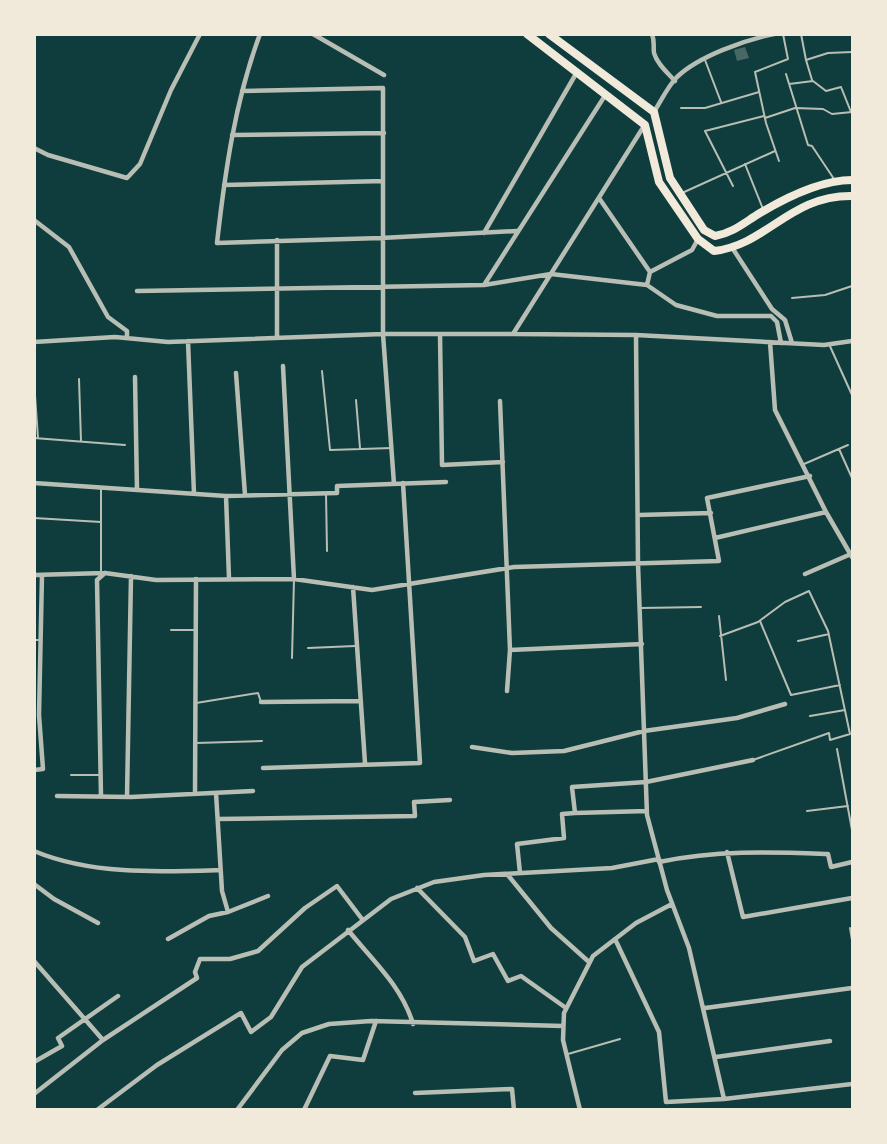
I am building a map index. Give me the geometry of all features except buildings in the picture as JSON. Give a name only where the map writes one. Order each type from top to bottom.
[{"type":"main road","points":[[527,34],[645,125],[659,182],[698,239],[714,251],[732,249],[803,205],[832,195],[852,196]]},
{"type":"main road","points":[[549,34],[654,112],[670,178],[704,230],[715,236],[728,234],[797,193],[836,181],[852,180]]},
{"type":"main road","points":[[645,125],[654,112]]},
{"type":"main road","points":[[698,239],[704,230]]},
{"type":"street","points":[[34,148],[48,155],[127,178],[132,175],[200,34]]},
{"type":"street","points":[[260,34],[242,91],[232,135],[217,243],[517,231]]},
{"type":"street","points":[[652,34],[655,42],[654,52],[659,62],[675,81]]},
{"type":"street","points":[[654,112],[675,81],[705,60],[748,39],[774,34]]},
{"type":"street","points":[[316,35],[384,75]]},
{"type":"street","points":[[484,232],[577,72]]},
{"type":"street","points":[[242,91],[383,88],[381,238],[383,334],[394,484]]},
{"type":"street","points":[[484,285],[606,94]]},
{"type":"street","points":[[513,334],[645,125]]},
{"type":"street","points":[[232,135],[384,133]]},
{"type":"street","points":[[224,185],[383,181]]},
{"type":"street","points":[[599,198],[650,272],[647,285]]},
{"type":"street","points":[[34,220],[69,247],[108,317],[127,331],[128,338]]},
{"type":"street","points":[[650,272],[692,250],[698,239]]},
{"type":"street","points":[[277,240],[277,338]]},
{"type":"street","points":[[732,249],[772,309],[785,320],[792,343]]},
{"type":"street","points":[[137,291],[484,285],[551,274],[647,285],[676,304],[717,316],[771,316],[777,322],[781,343]]},
{"type":"street","points":[[34,342],[128,338],[188,341],[383,334],[636,335],[829,344],[852,341]]},
{"type":"street","points":[[440,334],[442,465],[503,462]]},
{"type":"street","points":[[636,335],[638,564],[647,811],[672,904],[689,948],[705,1008],[724,1099]]},
{"type":"street","points":[[188,341],[194,494]]},
{"type":"street","points":[[770,342],[775,410],[826,512],[852,556],[805,574]]},
{"type":"street","points":[[283,366],[294,579]]},
{"type":"street","points":[[236,373],[245,495]]},
{"type":"street","points":[[135,377],[137,490]]},
{"type":"street","points":[[500,401],[510,650],[507,691]]},
{"type":"street","points":[[34,575],[103,573],[156,580],[294,579],[372,590],[505,570],[719,561],[707,498],[810,476]]},
{"type":"street","points":[[34,483],[226,496],[337,493],[337,486],[446,482]]},
{"type":"street","points":[[263,768],[420,763],[403,483]]},
{"type":"street","points":[[226,496],[229,578]]},
{"type":"street","points":[[715,538],[826,512]]},
{"type":"street","points":[[639,515],[711,513]]},
{"type":"street","points":[[101,796],[97,580],[103,573]]},
{"type":"street","points":[[34,770],[43,769],[37,715],[42,575]]},
{"type":"street","points":[[127,797],[131,576]]},
{"type":"street","points":[[195,794],[196,579]]},
{"type":"street","points":[[353,587],[355,646],[365,763]]},
{"type":"street","points":[[510,650],[642,644]]},
{"type":"street","points":[[261,702],[360,701]]},
{"type":"street","points":[[472,747],[512,753],[564,751],[644,731],[737,718],[785,704]]},
{"type":"street","points":[[575,813],[573,787],[646,782],[753,760]]},
{"type":"street","points":[[57,796],[127,797],[253,791]]},
{"type":"street","points":[[216,793],[222,891],[228,912]]},
{"type":"street","points":[[218,819],[415,816],[414,802],[450,800]]},
{"type":"street","points":[[520,873],[517,844],[564,838],[562,814],[647,811]]},
{"type":"street","points":[[34,850],[87,866],[172,872],[220,870]]},
{"type":"street","points":[[727,852],[743,917],[852,898]]},
{"type":"street","points":[[97,1110],[157,1065],[241,1013],[251,1032],[272,1017],[302,967],[391,899],[434,882],[507,874],[612,868],[727,852],[828,854],[831,867],[852,862]]},
{"type":"street","points":[[507,874],[551,928],[589,962]]},
{"type":"street","points":[[34,884],[54,899],[98,923]]},
{"type":"street","points":[[34,1095],[103,1040],[197,978],[195,972],[200,959],[230,959],[258,951],[305,908],[337,886],[363,919]]},
{"type":"street","points":[[417,888],[465,937],[474,961],[493,954],[508,981],[520,976],[566,1008]]},
{"type":"street","points":[[168,939],[209,916],[228,912],[268,896]]},
{"type":"street","points":[[580,1110],[563,1026],[566,1008],[592,956],[636,923],[672,904]]},
{"type":"street","points":[[348,930],[393,982],[408,1007],[413,1024]]},
{"type":"street","points":[[615,939],[659,1032],[666,1102],[724,1099],[852,1084]]},
{"type":"street","points":[[34,961],[103,1040]]},
{"type":"street","points":[[705,1008],[852,988]]},
{"type":"street","points":[[34,1062],[62,1046],[58,1038],[118,996]]},
{"type":"street","points":[[237,1110],[282,1050],[302,1033],[329,1024],[376,1021],[413,1024],[563,1026]]},
{"type":"street","points":[[304,1110],[330,1056],[363,1060],[376,1021]]},
{"type":"street","points":[[716,1057],[830,1041]]},
{"type":"street","points":[[415,1093],[512,1089],[514,1110]]},
{"type":"lane","points":[[779,161],[764,117],[755,72],[788,59],[783,34]]},
{"type":"lane","points":[[733,186],[705,131],[795,108],[823,110],[832,114],[852,112],[841,87],[826,91],[813,81],[801,34]]},
{"type":"lane","points":[[806,60],[828,53],[852,52]]},
{"type":"lane","points":[[705,60],[722,103]]},
{"type":"lane","points":[[786,74],[808,144],[836,181]]},
{"type":"lane","points":[[789,84],[813,81]]},
{"type":"lane","points":[[681,108],[705,108],[759,92]]},
{"type":"lane","points":[[680,194],[776,151]]},
{"type":"lane","points":[[746,164],[764,211]]},
{"type":"lane","points":[[792,298],[825,295],[852,286]]},
{"type":"lane","points":[[829,344],[852,395]]},
{"type":"lane","points":[[322,371],[330,450],[392,448]]},
{"type":"lane","points":[[79,379],[81,441]]},
{"type":"lane","points":[[34,381],[36,438],[125,445]]},
{"type":"lane","points":[[356,400],[360,449]]},
{"type":"lane","points":[[804,464],[848,445]]},
{"type":"lane","points":[[839,450],[852,478]]},
{"type":"lane","points":[[101,488],[103,573]]},
{"type":"lane","points":[[326,493],[327,551]]},
{"type":"lane","points":[[34,518],[101,522]]},
{"type":"lane","points":[[292,658],[294,579]]},
{"type":"lane","points":[[720,636],[760,621],[785,602],[808,591],[829,634],[850,734],[830,740],[829,733],[753,760]]},
{"type":"lane","points":[[641,608],[701,607]]},
{"type":"lane","points":[[719,616],[726,680]]},
{"type":"lane","points":[[760,621],[791,695],[840,685]]},
{"type":"lane","points":[[171,630],[196,630]]},
{"type":"lane","points":[[798,641],[829,634]]},
{"type":"lane","points":[[34,640],[41,640]]},
{"type":"lane","points":[[308,648],[355,646]]},
{"type":"lane","points":[[196,703],[258,693],[261,702]]},
{"type":"lane","points":[[810,716],[844,710]]},
{"type":"lane","points":[[196,743],[262,741]]},
{"type":"lane","points":[[837,749],[852,830]]},
{"type":"lane","points":[[71,775],[101,775]]},
{"type":"lane","points":[[807,811],[848,806]]},
{"type":"lane","points":[[850,928],[852,940]]},
{"type":"lane","points":[[567,1054],[620,1038]]}]
